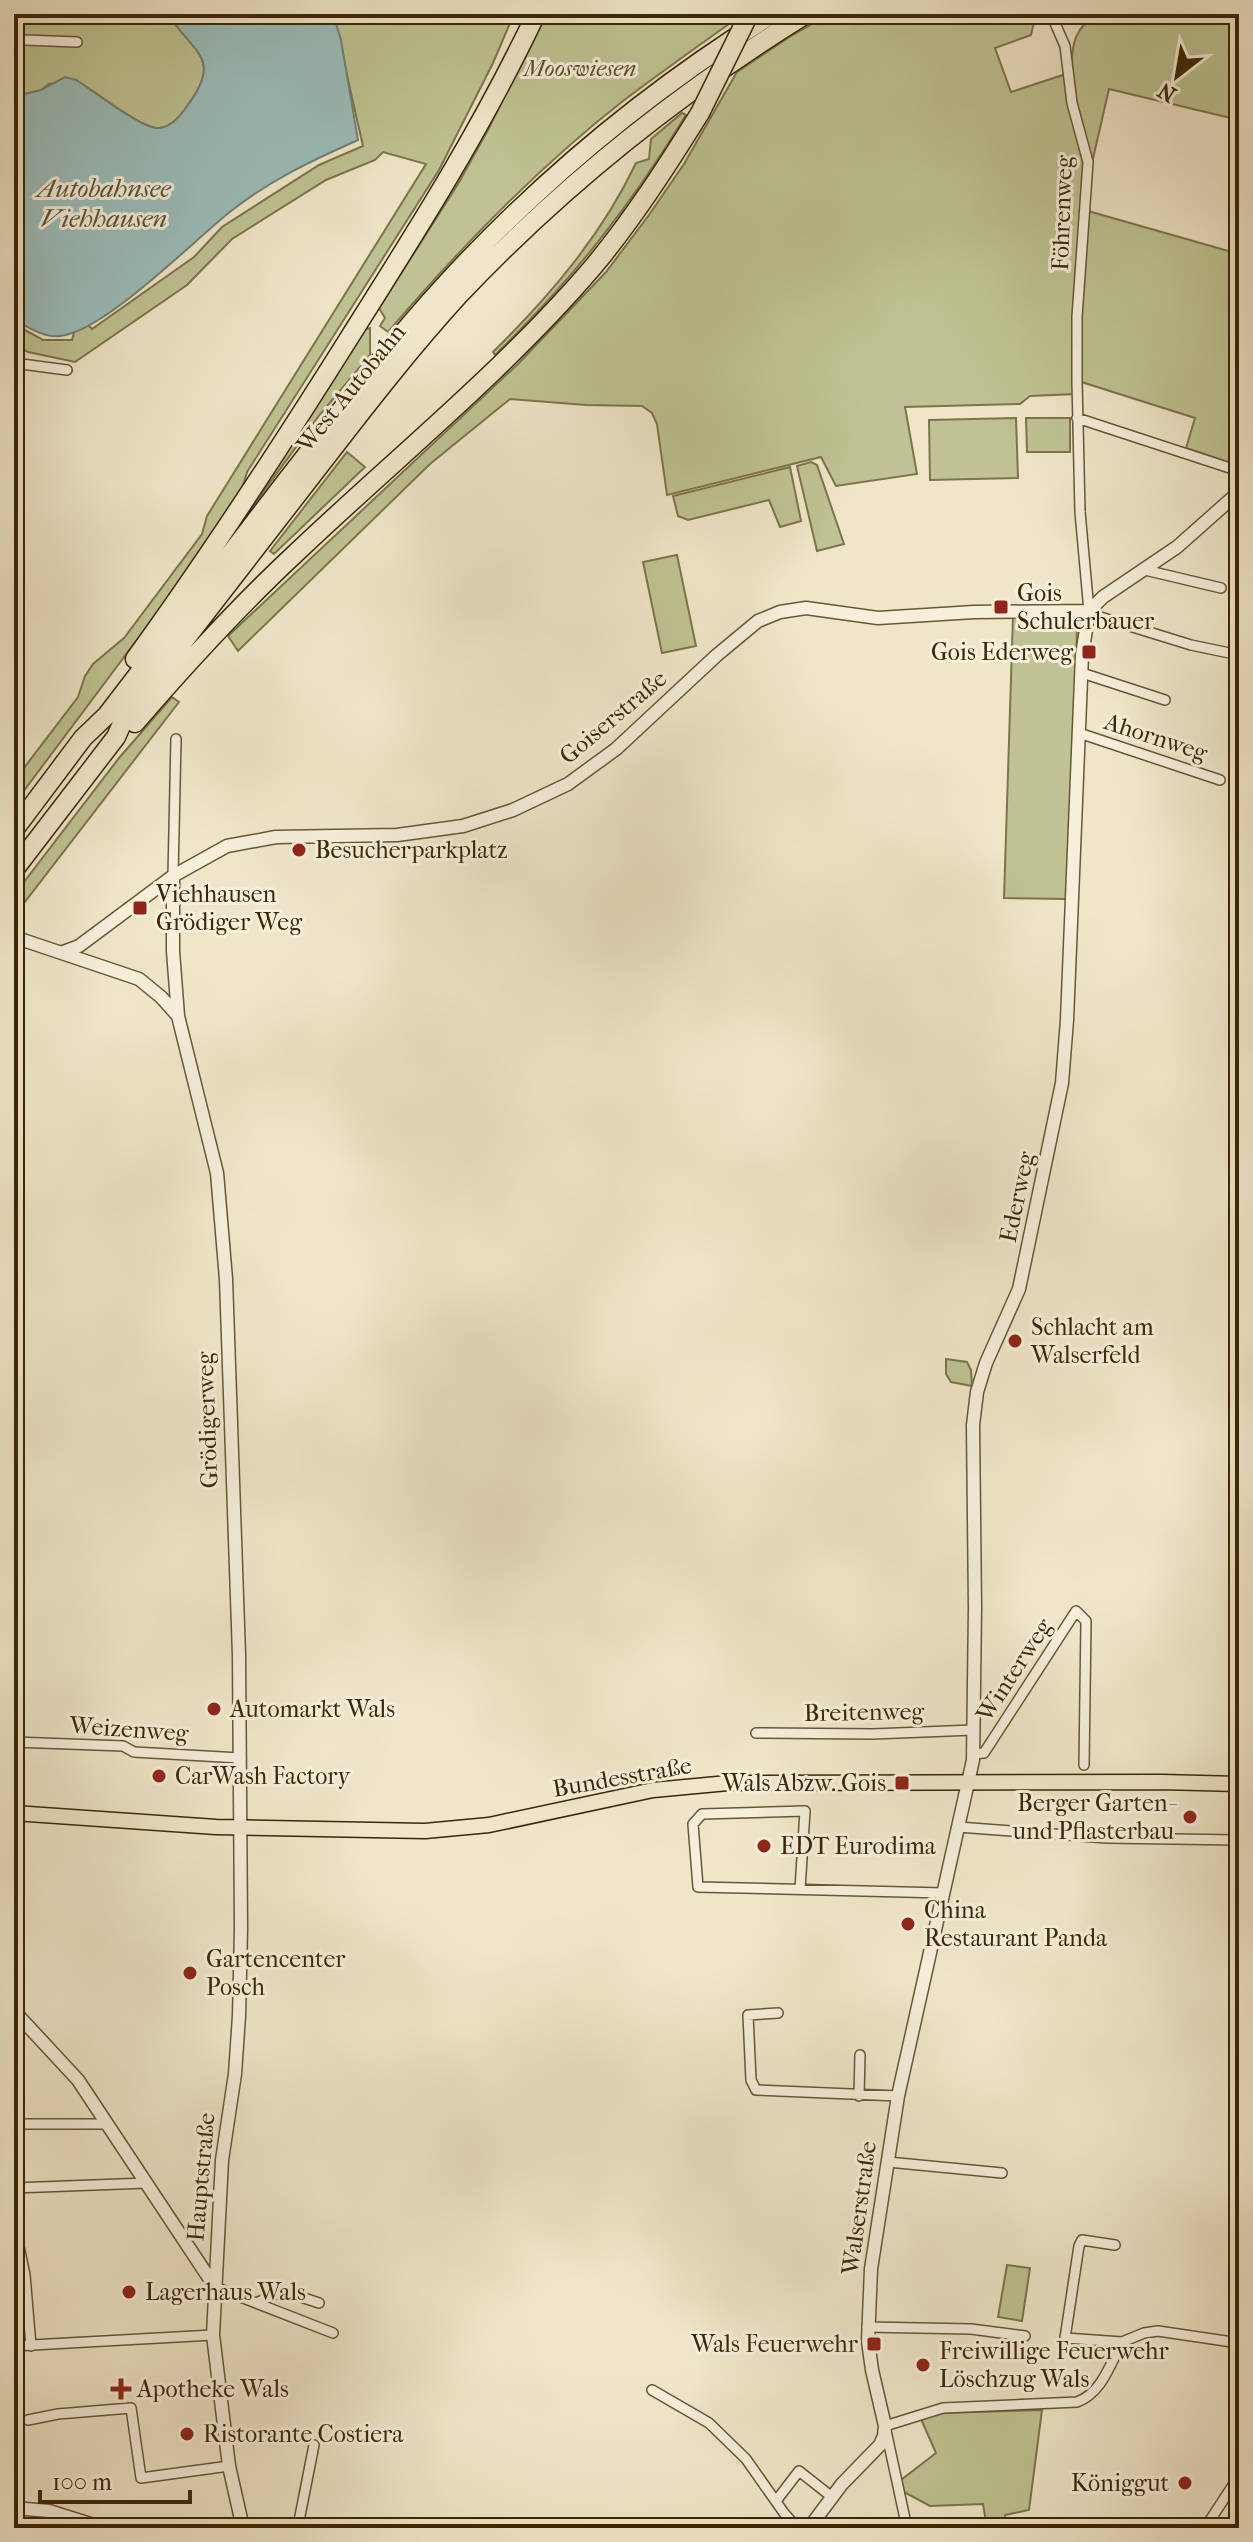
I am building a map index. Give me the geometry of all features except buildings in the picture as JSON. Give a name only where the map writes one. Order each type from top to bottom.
[{"type":"highway","points":[[83,738],[99,709],[244,503],[449,180],[536,14]]},
{"type":"highway","points":[[116,737],[134,724],[196,653],[295,554],[509,357],[594,265],[636,210],[700,113],[749,14]]},
{"type":"highway","name":"West Autobahn","points":[[14,830],[83,738],[107,715],[373,369],[443,287],[541,190],[599,139],[720,48],[772,14]]},
{"type":"highway","name":"West Autobahn","points":[[14,870],[116,737],[125,717],[372,398],[461,293],[564,194],[643,127],[718,71],[806,14]]},
{"type":"main road","name":"Bundesstraße","points":[[14,1813],[241,1828],[379,1831],[461,1828],[653,1790],[728,1783],[1239,1784]]},
{"type":"street","name":"Föhrenweg","points":[[1051,14],[1065,46],[1072,103],[1088,162],[1077,317],[1077,418],[1082,539],[1089,611]]},
{"type":"street","points":[[14,35],[24,40],[77,42]]},
{"type":"street","points":[[14,363],[67,370]]},
{"type":"street","points":[[1077,418],[1239,471]]},
{"type":"street","points":[[1236,499],[1177,547],[1103,597],[1089,611],[1191,645],[1239,655]]},
{"type":"street","points":[[1145,570],[1221,588]]},
{"type":"street","name":"Goiserstraße","points":[[63,952],[79,946],[201,858],[239,842],[276,837],[397,835],[463,826],[513,810],[568,784],[616,749],[748,629],[780,612],[806,608],[878,618],[974,612],[1089,611]]},
{"type":"street","name":"Ederweg","points":[[966,1784],[973,1754],[975,1406],[986,1363],[1024,1269],[1062,1083],[1083,635],[1089,611]]},
{"type":"street","name":"Ahornweg","points":[[1082,673],[1165,700]]},
{"type":"street","name":"Ahornweg","points":[[1079,733],[1220,780]]},
{"type":"street","points":[[173,876],[176,739]]},
{"type":"street","name":"Grödigerweg","points":[[173,876],[173,951],[178,1016],[217,1173],[225,1264],[239,1655],[241,1828]]},
{"type":"street","points":[[14,937],[139,979],[178,1016]]},
{"type":"street","name":"Winterweg","points":[[973,1754],[984,1753],[1076,1611],[1086,1621],[1084,1765]]},
{"type":"street","name":"Breitenweg","points":[[756,1733],[873,1734],[973,1730]]},
{"type":"street","name":"Weizenweg","points":[[14,1742],[123,1746],[134,1752],[240,1758]]},
{"type":"street","name":"Walserstraße","points":[[885,2426],[872,2370],[867,2327],[873,2245],[898,2096],[966,1784]]},
{"type":"street","points":[[800,1889],[805,1811],[702,1814],[693,1824],[698,1887],[944,1893]]},
{"type":"street","points":[[958,1827],[1107,1838],[1239,1840]]},
{"type":"street","name":"Hauptstraße","points":[[241,1828],[238,2030],[222,2160],[213,2335],[229,2466],[243,2528]]},
{"type":"street","points":[[14,2011],[69,2068],[215,2287],[333,2333]]},
{"type":"street","points":[[778,2013],[748,2015],[751,2080],[756,2090],[898,2096]]},
{"type":"street","points":[[859,2096],[860,2055]]},
{"type":"street","points":[[14,2124],[107,2124]]},
{"type":"street","points":[[888,2162],[1002,2173]]},
{"type":"street","points":[[14,2188],[147,2183]]},
{"type":"street","points":[[14,2223],[25,2275],[31,2346]]},
{"type":"street","points":[[1115,2245],[1082,2240],[1065,2338],[1122,2342],[1158,2331],[1239,2343]]},
{"type":"street","points":[[256,2303],[283,2291],[319,2303]]},
{"type":"street","points":[[867,2327],[971,2329],[1025,2336]]},
{"type":"street","points":[[14,2346],[213,2335]]},
{"type":"street","points":[[885,2426],[943,2408],[1077,2402],[1089,2397],[1098,2388],[1122,2342]]},
{"type":"street","points":[[652,2390],[709,2423],[746,2459],[797,2528]]},
{"type":"street","points":[[28,2420],[58,2414],[131,2408],[141,2478],[229,2466]]},
{"type":"street","points":[[809,2528],[832,2497],[880,2445],[885,2426]]},
{"type":"street","points":[[885,2426],[907,2528]]},
{"type":"street","points":[[299,2527],[314,2445]]},
{"type":"street","points":[[776,2501],[799,2471],[832,2497]]},
{"type":"street","points":[[1205,2528],[1239,2476]]},
{"type":"street","points":[[14,2508],[49,2511],[103,2528]]},
{"type":"green space","points":[[14,14],[168,14],[201,57],[203,78],[197,92],[179,116],[161,128],[138,121],[76,80],[49,84],[41,90],[25,94],[18,90],[14,82]]},
{"type":"green space","name":"Mooswiesen","points":[[333,14],[514,14],[439,170],[247,472],[241,493],[169,597],[14,804],[14,781],[78,697],[93,664],[124,638],[202,534],[207,516],[426,164],[383,152],[375,160],[326,180],[232,239],[187,285],[75,362],[28,352],[14,344],[14,324],[43,340],[72,340],[77,321],[86,323],[92,329],[194,257],[222,227],[319,165],[363,146]]},
{"type":"green space","name":"Mooswiesen","points":[[545,14],[738,14],[736,19],[623,101],[529,182],[442,270],[388,332],[380,326],[385,318],[379,308],[458,184]]},
{"type":"green space","points":[[830,14],[1036,14],[1031,35],[995,48],[1011,92],[1072,72],[1072,54],[1079,31],[1098,14],[1239,14],[1239,120],[1109,89],[1092,163],[1088,211],[1239,254],[1239,466],[1186,448],[1195,418],[1075,380],[1076,394],[1030,396],[1020,404],[905,407],[917,474],[836,486],[821,457],[667,495],[657,424],[652,413],[642,406],[510,399],[430,464],[238,651],[228,636],[518,364],[606,272],[684,164],[737,72]]},
{"type":"green space","points":[[682,113],[686,115],[621,212],[575,270],[495,355],[493,352],[554,287],[591,240],[636,163],[649,159],[651,139]]},
{"type":"green space","points":[[370,328],[370,355],[248,509],[362,330]]},
{"type":"green space","points":[[1016,418],[1018,478],[930,480],[929,420]]},
{"type":"green space","points":[[1026,418],[1070,418],[1070,452],[1027,452]]},
{"type":"green space","points":[[347,452],[365,467],[274,554],[270,551]]},
{"type":"green space","points":[[811,462],[817,465],[844,544],[817,551],[797,466]]},
{"type":"green space","points":[[790,467],[801,521],[780,527],[769,500],[688,520],[678,516],[673,496]]},
{"type":"green space","points":[[677,555],[696,646],[662,653],[643,562]]},
{"type":"green space","points":[[1069,614],[1077,622],[1075,736],[1066,899],[1004,898],[1013,616]]},
{"type":"green space","points":[[172,697],[179,702],[14,916],[14,895],[119,758]]},
{"type":"green space","points":[[946,1359],[967,1362],[972,1386],[951,1382],[946,1374]]},
{"type":"green space","points":[[1007,2265],[1030,2268],[1022,2321],[998,2317]]},
{"type":"green space","points":[[1042,2410],[1029,2510],[1005,2515],[1007,2528],[987,2528],[983,2504],[930,2506],[904,2492],[901,2480],[936,2453],[921,2419],[939,2413]]},
{"type":"water","name":"Autobahnsee Viehhausen","points":[[168,14],[333,14],[341,40],[358,140],[292,171],[246,200],[148,283],[100,319],[78,331],[60,336],[36,331],[14,320],[14,82],[18,90],[25,94],[41,90],[65,77],[76,80],[138,121],[156,128],[165,127],[173,123],[197,92],[204,67],[195,48]]},
{"type":"place","name":"Gois Schulerbauer","points":[[1001,607]]},
{"type":"place","name":"Gois Ederweg","points":[[1089,652]]},
{"type":"place","name":"Besucherparkplatz","points":[[299,850]]},
{"type":"place","name":"Viehhausen Grödiger Weg","points":[[140,908]]},
{"type":"place","name":"Schlacht am Walserfeld","points":[[1015,1341]]},
{"type":"place","name":"Automarkt Wals","points":[[214,1709]]},
{"type":"place","name":"CarWash Factory","points":[[159,1776]]},
{"type":"place","name":"Wals Abzw. Gois","points":[[902,1783]]},
{"type":"place","name":"Berger Garten- und Pflasterbau","points":[[1190,1817]]},
{"type":"place","name":"EDT Eurodima","points":[[764,1846]]},
{"type":"place","name":"China Restaurant Panda","points":[[908,1924]]},
{"type":"place","name":"Gartencenter Posch","points":[[190,1973]]},
{"type":"place","name":"Lagerhaus Wals","points":[[129,2292]]},
{"type":"place","name":"Wals Feuerwehr","points":[[874,2344]]},
{"type":"place","name":"Freiwillige Feuerwehr Löschzug Wals","points":[[923,2365]]},
{"type":"place","name":"Apotheke Wals","points":[[121,2389]]},
{"type":"place","name":"Ristorante Costiera","points":[[187,2434]]},
{"type":"place","name":"Königgut","points":[[1185,2483]]}]
